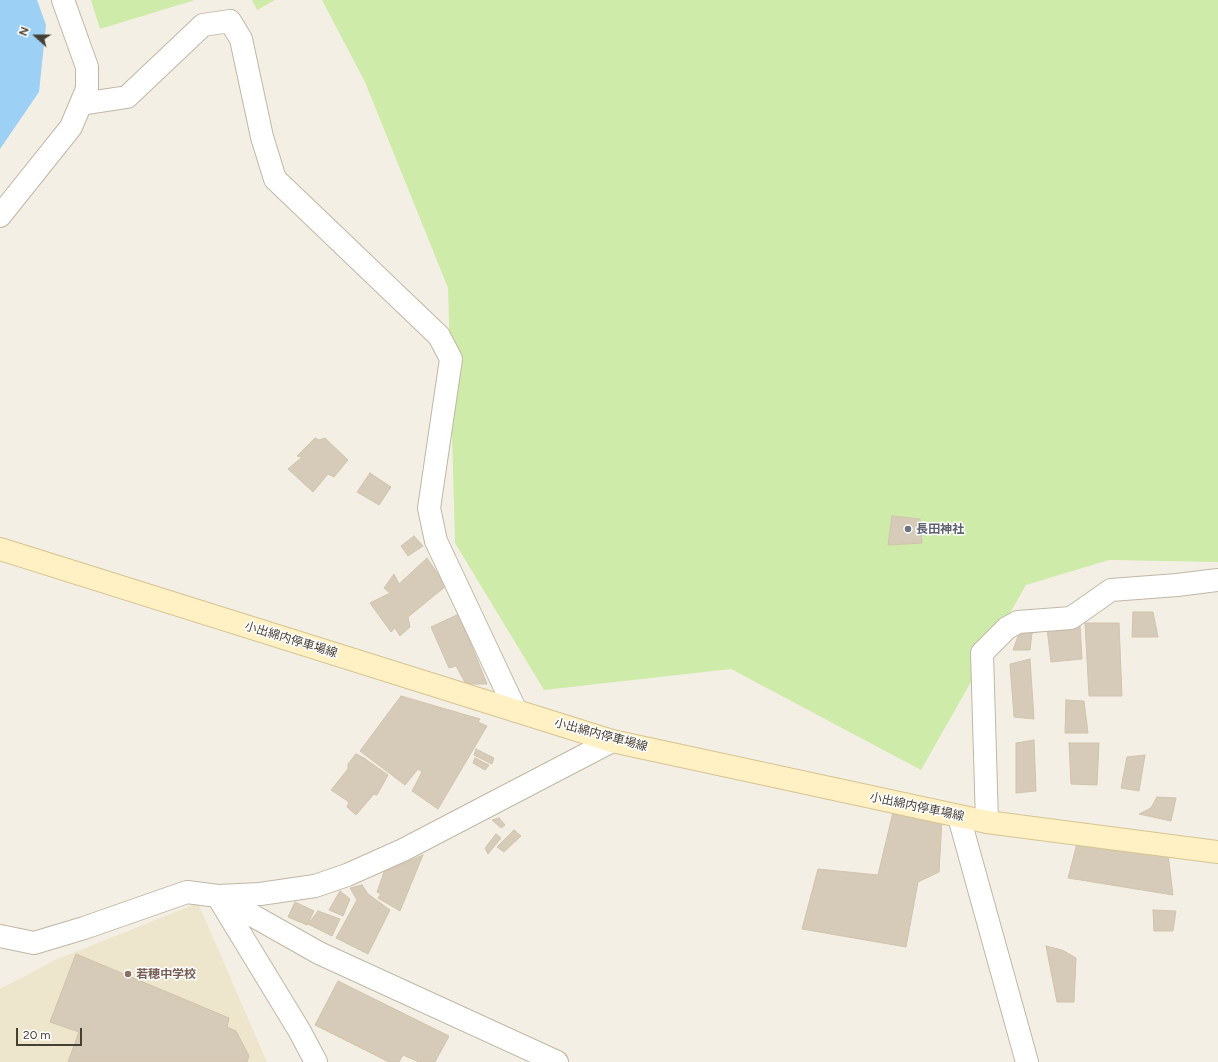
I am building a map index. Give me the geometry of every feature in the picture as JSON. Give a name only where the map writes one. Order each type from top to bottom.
[{"type":"main road","name":"小出綿内停車場線","points":[[0,549],[612,740],[959,817],[987,822],[1218,852]]},
{"type":"street","points":[[0,216],[71,127],[87,89],[87,67],[63,0]]},
{"type":"street","points":[[81,104],[127,97],[203,25],[230,21],[240,39],[262,138],[275,179],[439,336],[451,359],[429,508],[436,541],[516,711]]},
{"type":"street","points":[[987,822],[982,653],[1007,628],[1018,622],[1071,618],[1111,590],[1218,580]]},
{"type":"street","points":[[0,936],[34,943],[84,928],[187,892],[218,896],[260,894],[315,886],[347,875],[403,850],[612,740]]},
{"type":"street","points":[[959,817],[1027,1062]]},
{"type":"street","points":[[218,896],[299,1030],[316,1062]]},
{"type":"street","points":[[218,896],[319,953],[557,1062]]},
{"type":"shaded area","name":"若穂中学校","points":[[198,903],[267,1062],[0,1062],[0,989],[55,960]]},
{"type":"green space","points":[[91,0],[195,0],[100,29]]},
{"type":"green space","points":[[252,0],[275,0],[257,10]]},
{"type":"green space","points":[[322,0],[1218,0],[1218,562],[1109,560],[1026,585],[921,770],[731,669],[544,690],[455,543],[448,288],[365,82]]},
{"type":"water","points":[[0,0],[37,0],[46,25],[39,92],[0,149]]},
{"type":"building","points":[[315,438],[319,440],[325,438],[348,460],[334,477],[328,474],[313,492],[288,469],[302,457],[297,456]]},
{"type":"building","points":[[370,473],[391,487],[379,505],[357,492]]},
{"type":"building","points":[[892,516],[920,519],[922,543],[888,545]]},
{"type":"building","points":[[414,536],[423,546],[408,556],[401,546]]},
{"type":"building","points":[[427,558],[446,586],[408,617],[410,627],[400,636],[395,628],[391,632],[370,603],[390,593],[384,588],[394,574],[399,584]]},
{"type":"building","points":[[1133,612],[1153,612],[1158,637],[1132,637]]},
{"type":"building","points":[[459,614],[487,684],[466,684],[456,666],[449,668],[431,627]]},
{"type":"building","points":[[1025,617],[1044,631],[1032,633],[1030,650],[1013,650]]},
{"type":"building","points":[[1085,623],[1119,623],[1122,696],[1089,696]]},
{"type":"building","points":[[1080,625],[1082,659],[1051,662],[1047,628]]},
{"type":"building","points":[[1030,659],[1034,719],[1014,717],[1010,664]]},
{"type":"building","points":[[401,696],[480,719],[478,722],[487,726],[438,809],[412,791],[422,772],[418,769],[405,785],[360,751]]},
{"type":"building","points":[[1066,700],[1084,701],[1088,733],[1065,733]]},
{"type":"building","points":[[1034,740],[1036,791],[1016,793],[1016,743]]},
{"type":"building","points":[[1069,743],[1099,743],[1097,785],[1071,784]]},
{"type":"building","points":[[476,749],[494,758],[492,764],[474,755]]},
{"type":"building","points":[[356,754],[388,775],[377,795],[374,794],[356,815],[347,807],[349,802],[331,790],[348,769],[348,764]]},
{"type":"building","points":[[1145,755],[1139,791],[1121,788],[1127,757]]},
{"type":"building","points":[[475,758],[489,765],[485,770],[473,763]]},
{"type":"building","points":[[1157,797],[1176,798],[1171,821],[1139,814],[1151,808]]},
{"type":"building","points":[[894,808],[942,819],[939,872],[918,882],[906,947],[802,929],[818,869],[878,875]]},
{"type":"building","points":[[499,818],[505,825],[501,828],[492,820]]},
{"type":"building","points":[[514,830],[521,836],[504,852],[497,847]]},
{"type":"building","points":[[496,834],[501,838],[488,854],[485,848]]},
{"type":"building","points":[[1079,836],[1167,846],[1173,895],[1068,878]]},
{"type":"building","points":[[423,855],[400,911],[378,898],[381,894],[377,892],[384,872]]},
{"type":"building","points":[[362,885],[368,894],[390,910],[368,954],[336,938],[357,900],[350,888]]},
{"type":"building","points":[[340,891],[350,899],[343,916],[329,910]]},
{"type":"building","points":[[295,902],[314,911],[307,925],[288,917]]},
{"type":"building","points":[[1153,910],[1176,911],[1173,931],[1154,931]]},
{"type":"building","points":[[318,911],[340,919],[332,936],[308,924]]},
{"type":"building","points":[[1046,946],[1062,950],[1076,958],[1074,1002],[1057,1002]]},
{"type":"building","points":[[76,954],[229,1018],[227,1027],[236,1031],[249,1056],[247,1062],[68,1062],[79,1032],[50,1022]]},
{"type":"building","points":[[338,981],[449,1036],[435,1062],[419,1062],[403,1055],[399,1062],[389,1062],[315,1025]]},
{"type":"place","name":"長田神社","points":[[908,529]]},
{"type":"place","name":"若穂中学校","points":[[128,974]]}]
